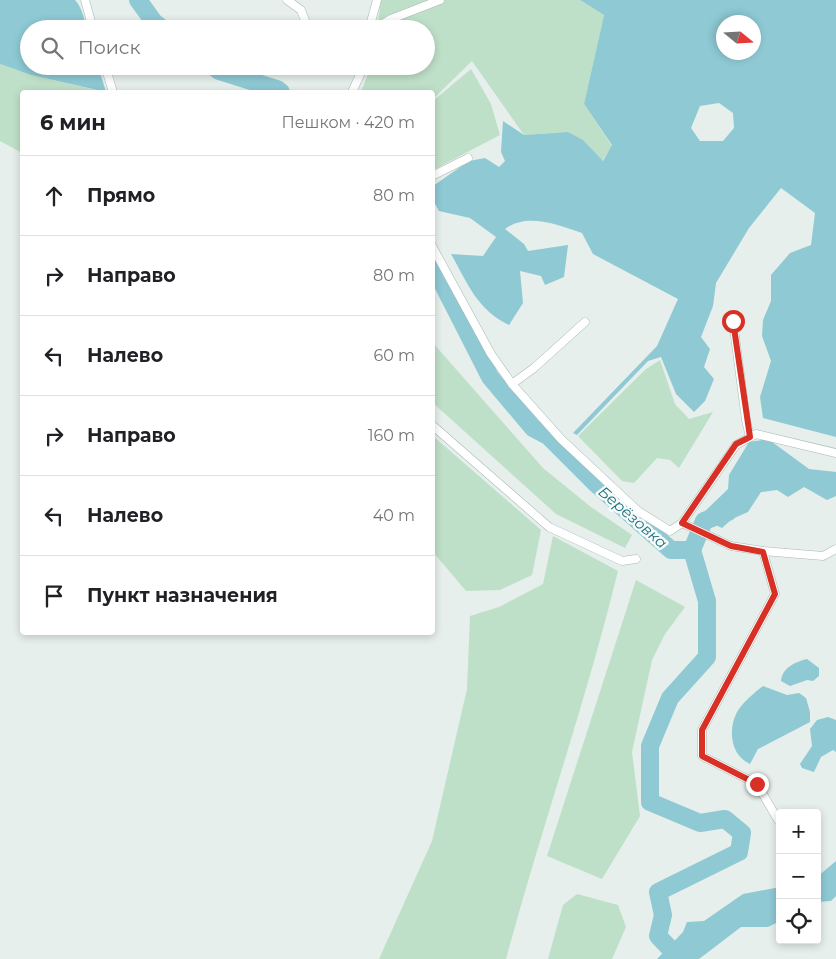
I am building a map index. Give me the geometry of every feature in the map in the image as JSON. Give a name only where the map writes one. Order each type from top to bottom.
[{"type":"street","points":[[85,0],[91,20]]},
{"type":"street","points":[[287,0],[300,10],[305,20]]},
{"type":"street","points":[[371,20],[377,0]]},
{"type":"street","points":[[390,20],[440,0]]},
{"type":"street","points":[[108,75],[112,90]]},
{"type":"street","points":[[353,90],[360,75]]},
{"type":"street","points":[[435,174],[468,158]]},
{"type":"street","points":[[435,251],[491,354],[512,384],[561,438],[638,511],[670,531],[682,523],[736,444],[756,434],[836,453]]},
{"type":"street","points":[[733,321],[750,437]]},
{"type":"street","points":[[512,384],[534,368],[585,322]]},
{"type":"street","points":[[435,428],[549,527],[622,561],[636,559]]},
{"type":"street","points":[[682,523],[731,546],[763,552],[823,556],[836,549]]},
{"type":"street","points":[[763,552],[775,594],[702,730],[702,756],[757,784],[776,817]]},
{"type":"green space","points":[[381,0],[580,0],[604,15],[584,104],[612,146],[602,161],[583,142],[568,134],[524,135],[472,61],[435,97],[435,90],[362,90],[368,75],[435,75],[435,20],[378,20]]},
{"type":"green space","points":[[0,64],[20,71],[20,75],[31,75],[95,90],[20,90],[20,152],[0,141]]},
{"type":"green space","points":[[471,69],[491,104],[500,135],[435,169],[435,99]]},
{"type":"green space","points":[[435,345],[543,468],[591,507],[632,535],[625,548],[556,514],[435,405]]},
{"type":"green space","points":[[660,360],[675,404],[689,419],[713,412],[679,468],[670,460],[657,458],[634,483],[622,481],[578,436],[646,369]]},
{"type":"green space","points":[[435,438],[541,530],[532,575],[500,590],[466,591],[435,554]]},
{"type":"green space","points":[[553,536],[618,571],[592,669],[506,959],[379,959],[432,841],[467,689],[470,616],[499,607],[543,584]]},
{"type":"green space","points":[[636,580],[685,607],[665,634],[652,660],[632,752],[640,816],[602,879],[547,856]]},
{"type":"green space","points":[[577,894],[618,905],[626,927],[612,959],[548,959],[563,905]]},
{"type":"water","points":[[0,0],[75,0],[85,20],[20,20],[20,71],[0,64]]},
{"type":"water","points":[[580,0],[836,0],[836,437],[763,418],[760,397],[771,361],[762,336],[763,320],[771,301],[771,275],[790,253],[811,245],[815,213],[781,188],[749,228],[716,283],[713,306],[701,337],[710,349],[704,367],[714,379],[705,401],[694,412],[676,394],[661,357],[648,361],[577,435],[573,433],[657,346],[678,299],[593,254],[582,233],[553,224],[523,221],[505,229],[524,244],[528,251],[568,245],[564,277],[545,285],[541,276],[520,271],[523,303],[509,325],[489,312],[481,303],[462,275],[451,254],[483,256],[496,237],[470,218],[439,211],[435,204],[435,185],[469,161],[485,158],[499,167],[505,161],[501,152],[503,121],[524,135],[568,132],[583,140],[603,161],[612,145],[584,104],[604,15]],"holes":[[[719,103],[733,113],[734,128],[723,141],[700,141],[691,128],[700,106]]]},
{"type":"water","points":[[31,75],[101,75],[105,90],[97,90]]},
{"type":"water","points":[[768,439],[809,469],[836,472],[836,496],[827,500],[804,487],[788,497],[777,490],[761,492],[748,512],[732,519],[722,528],[699,517],[728,489],[729,475],[749,442]]},
{"type":"water","points":[[807,659],[819,668],[819,676],[813,681],[807,680],[790,686],[781,681],[784,672],[790,666]]},
{"type":"water","points":[[763,686],[787,695],[799,693],[806,698],[810,712],[810,722],[758,749],[750,764],[743,760],[735,748],[732,726],[739,708]]},
{"type":"water","points":[[828,717],[836,720],[836,752],[833,750],[821,757],[814,772],[802,768],[800,764],[812,746],[810,729],[817,720]]},
{"type":"water","points":[[836,861],[836,896],[831,901],[821,902],[821,874]]},
{"type":"water","points":[[776,888],[776,923],[768,927],[741,927],[699,959],[657,959],[683,932],[687,922],[704,921],[743,894]]},
{"type":"waterway","name":"Берёзовка","points":[[138,0],[153,20]]},
{"type":"waterway","name":"Берёзовка","points":[[232,75],[278,90]]},
{"type":"waterway","name":"Берёзовка","points":[[435,269],[490,377],[533,428],[548,436],[594,482],[671,550],[692,550],[707,601],[707,657],[670,698],[650,746],[650,802],[700,823],[725,819],[742,833],[739,852],[658,892],[663,915],[658,936],[678,957]]},
{"type":"waterway","points":[[692,550],[704,521],[728,512]]},
{"type":"route","points":[[733,321],[750,437],[736,444],[682,523],[731,546],[763,552],[775,594],[702,730],[702,756],[757,784]]}]
